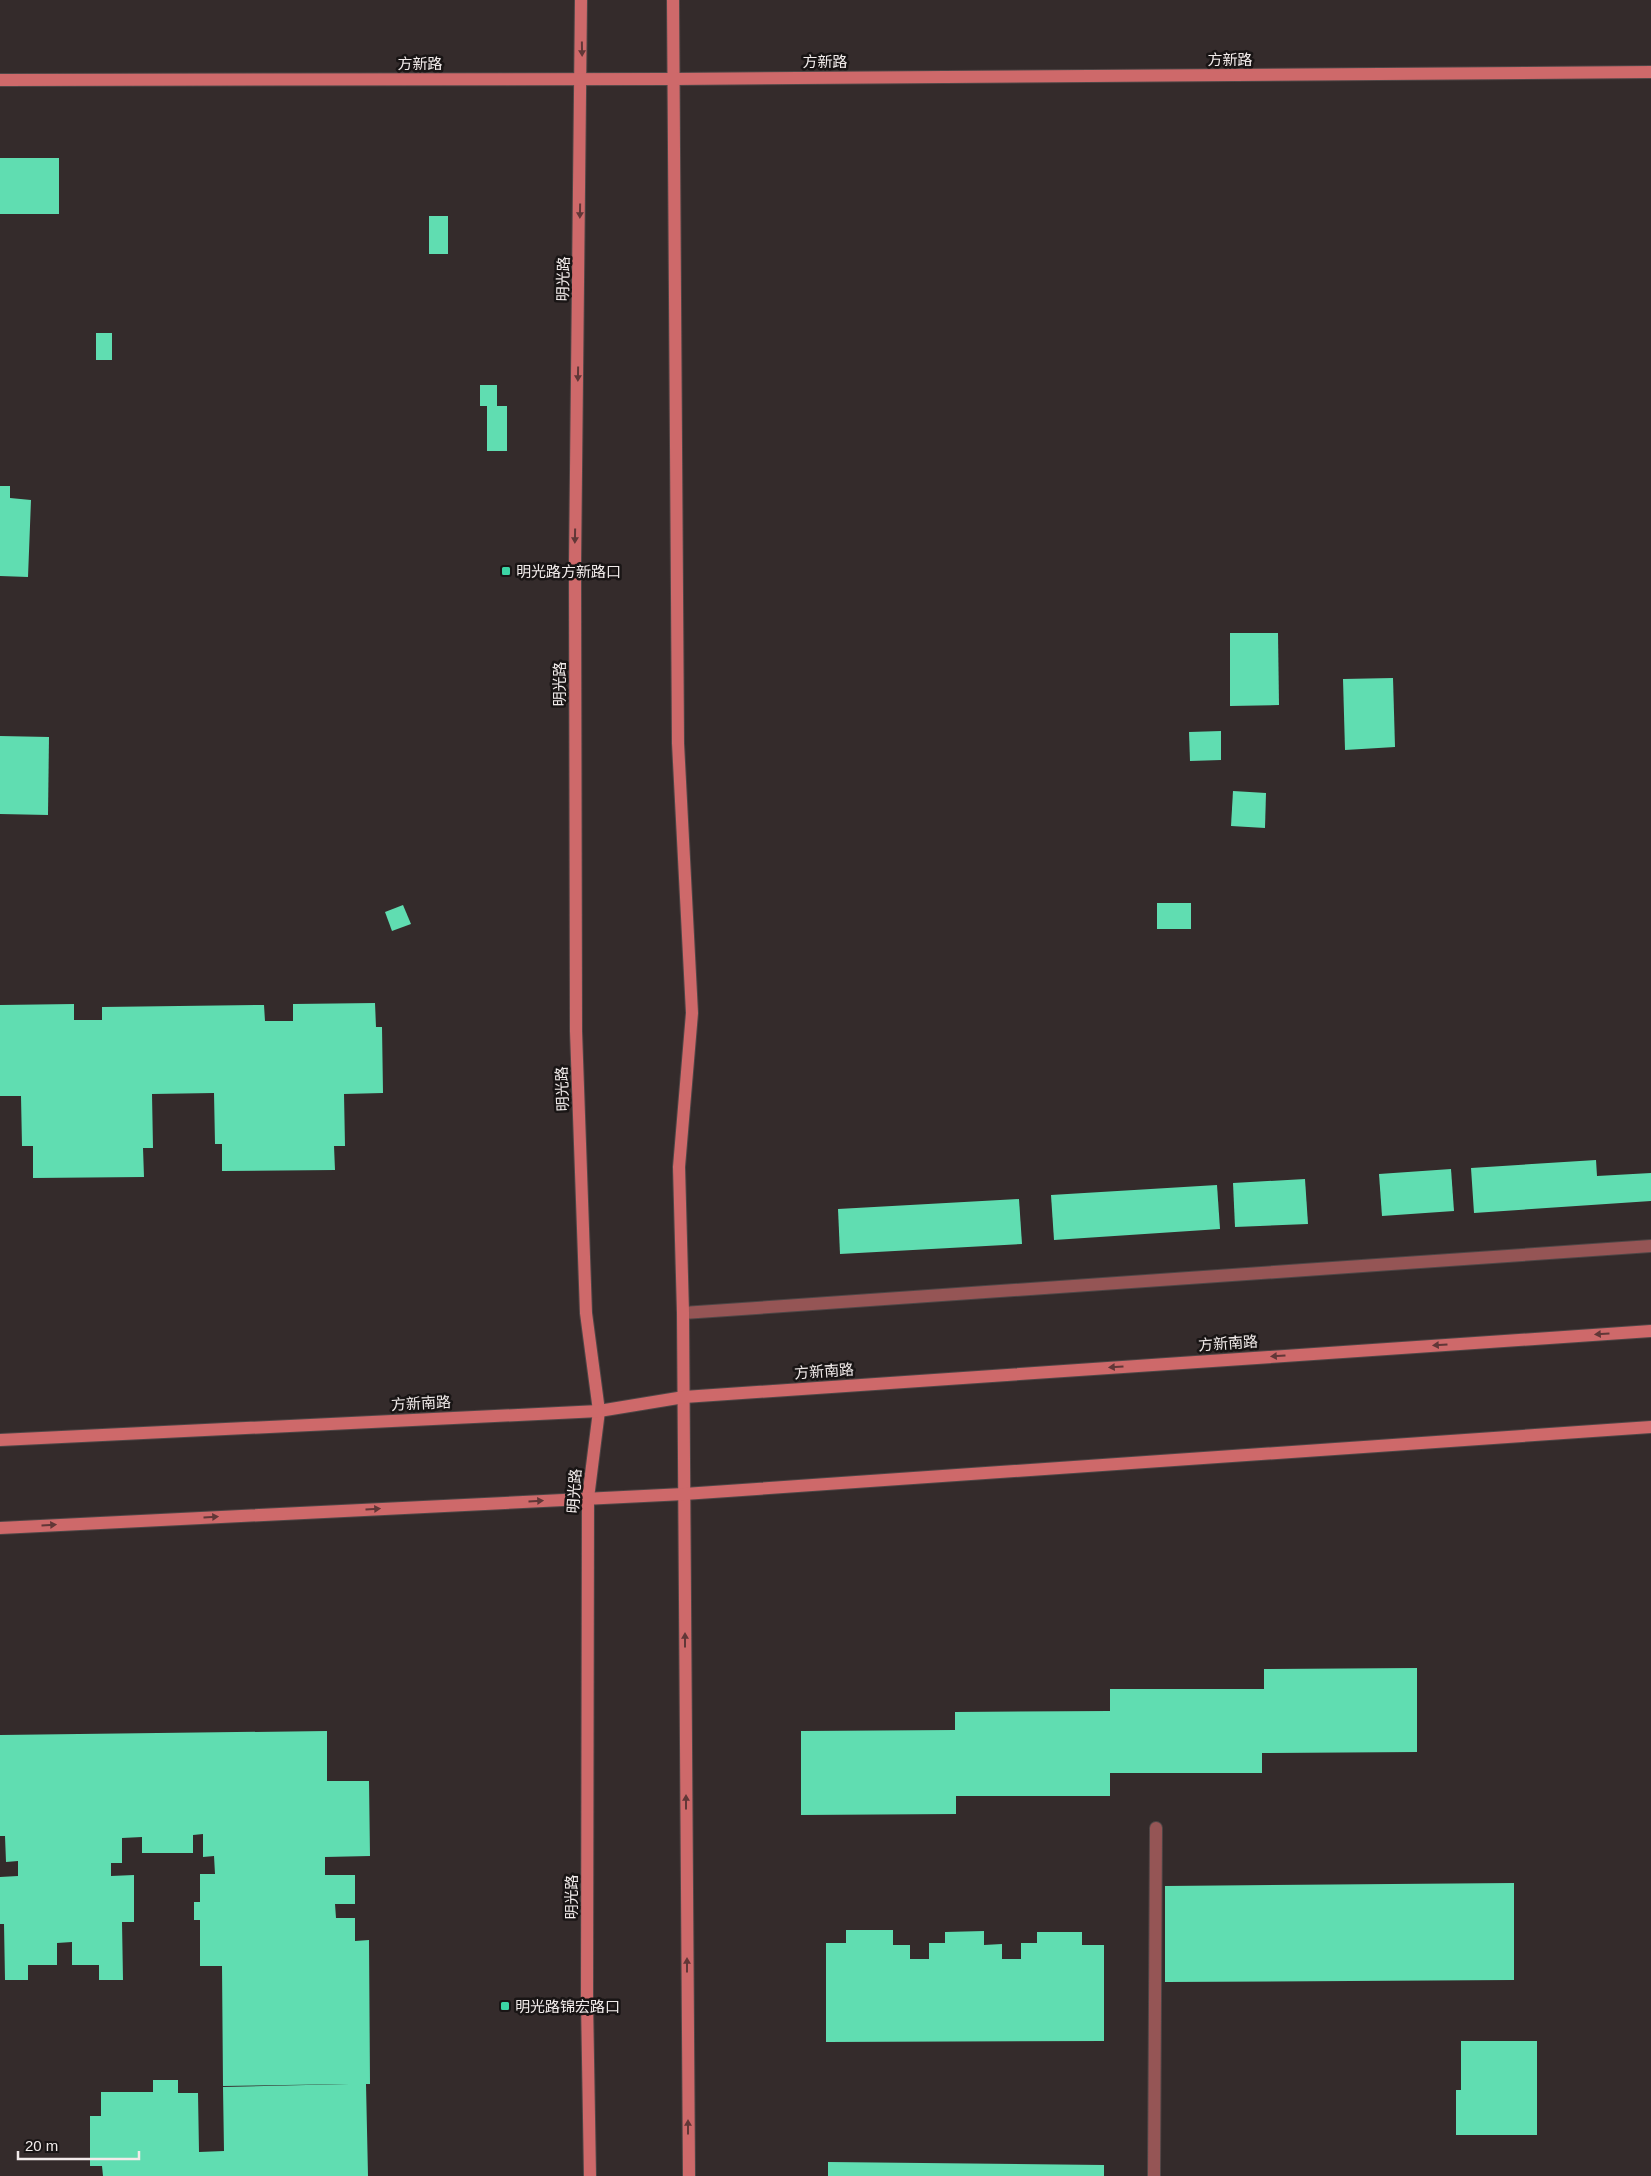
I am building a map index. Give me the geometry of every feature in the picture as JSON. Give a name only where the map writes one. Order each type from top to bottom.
[{"type":"main road","name":"明光路","points":[[581,0],[582,79],[575,566],[576,1031],[586,1314],[599,1411],[588,1498],[587,2001],[590,2176]]},
{"type":"main road","points":[[673,0],[678,744],[692,1013],[679,1167],[684,1397],[689,2176]]},
{"type":"main road","name":"方新路","points":[[0,80],[673,79],[1651,72]]},
{"type":"main road","name":"方新南路","points":[[0,1440],[599,1411],[684,1397],[1651,1331]]},
{"type":"main road","points":[[0,1528],[684,1494],[1651,1427]]},
{"type":"lane","points":[[683,1313],[1651,1246]]},
{"type":"lane","points":[[1154,2176],[1156,1828]]},
{"type":"building","points":[[0,158],[59,158],[59,214],[0,214]]},
{"type":"building","points":[[429,216],[448,216],[448,254],[429,254]]},
{"type":"building","points":[[96,333],[112,333],[112,360],[96,360]]},
{"type":"building","points":[[480,385],[497,385],[497,406],[507,406],[507,451],[487,451],[487,406],[480,406]]},
{"type":"building","points":[[0,486],[10,486],[10,498],[31,500],[28,577],[0,576]]},
{"type":"building","points":[[1230,633],[1278,633],[1279,705],[1230,706]]},
{"type":"building","points":[[1393,678],[1395,747],[1345,750],[1343,679]]},
{"type":"building","points":[[1221,731],[1221,760],[1190,761],[1189,732]]},
{"type":"building","points":[[0,736],[49,737],[48,815],[0,814]]},
{"type":"building","points":[[1233,791],[1266,793],[1265,828],[1231,826]]},
{"type":"building","points":[[1157,903],[1191,903],[1191,929],[1157,929]]},
{"type":"building","points":[[403,905],[411,924],[392,931],[385,912]]},
{"type":"building","points":[[375,1003],[376,1027],[382,1027],[383,1093],[344,1094],[345,1146],[334,1146],[335,1170],[222,1171],[222,1144],[215,1144],[214,1093],[152,1094],[153,1148],[143,1148],[144,1177],[33,1178],[33,1146],[22,1146],[21,1096],[0,1096],[0,1005],[74,1004],[74,1020],[102,1020],[102,1007],[264,1005],[265,1021],[293,1021],[293,1004]]},
{"type":"building","points":[[1596,1160],[1597,1176],[1651,1173],[1651,1201],[1474,1213],[1471,1168]]},
{"type":"building","points":[[1451,1169],[1454,1211],[1382,1216],[1379,1174]]},
{"type":"building","points":[[1305,1179],[1308,1224],[1235,1227],[1233,1183]]},
{"type":"building","points":[[1217,1185],[1220,1229],[1054,1240],[1051,1195]]},
{"type":"building","points":[[1019,1199],[1022,1244],[840,1254],[838,1209]]},
{"type":"building","points":[[1417,1668],[1417,1752],[1262,1753],[1262,1773],[1110,1773],[1110,1796],[956,1796],[956,1814],[801,1815],[801,1731],[955,1730],[955,1712],[1110,1711],[1110,1689],[1264,1689],[1264,1669]]},
{"type":"building","points":[[327,1731],[327,1781],[369,1781],[370,1856],[325,1857],[325,1875],[355,1875],[355,1904],[335,1904],[336,1918],[355,1918],[355,1941],[369,1940],[370,2084],[366,2084],[368,2176],[103,2176],[102,2166],[90,2166],[90,2116],[101,2116],[101,2092],[153,2092],[153,2080],[178,2080],[178,2093],[198,2093],[199,2152],[224,2151],[223,2087],[349,2084],[223,2086],[222,1966],[200,1966],[200,1920],[194,1920],[194,1902],[200,1902],[200,1874],[215,1874],[214,1856],[203,1857],[203,1834],[193,1835],[193,1853],[142,1853],[142,1837],[122,1838],[122,1863],[111,1863],[111,1876],[134,1875],[134,1922],[122,1922],[123,1980],[99,1980],[99,1965],[72,1965],[72,1942],[57,1943],[57,1965],[28,1965],[28,1980],[5,1980],[4,1924],[0,1924],[0,1877],[18,1876],[18,1861],[6,1862],[5,1836],[0,1836],[0,1735]]},
{"type":"building","points":[[1514,1883],[1514,1980],[1165,1982],[1165,1886]]},
{"type":"building","points":[[846,1930],[893,1930],[893,1945],[910,1945],[910,1959],[929,1959],[929,1943],[945,1943],[945,1932],[984,1931],[984,1945],[1002,1944],[1002,1959],[1021,1959],[1021,1943],[1037,1943],[1037,1932],[1082,1932],[1082,1945],[1104,1945],[1104,2041],[826,2042],[826,1943],[846,1943]]},
{"type":"building","points":[[1461,2041],[1537,2041],[1537,2135],[1456,2135],[1456,2090],[1461,2090]]},
{"type":"building","points":[[828,2162],[1104,2165],[1104,2176],[828,2176]]},
{"type":"place","name":"明光路方新路口","points":[[506,571]]},
{"type":"place","name":"明光路锦宏路口","points":[[505,2006]]}]
